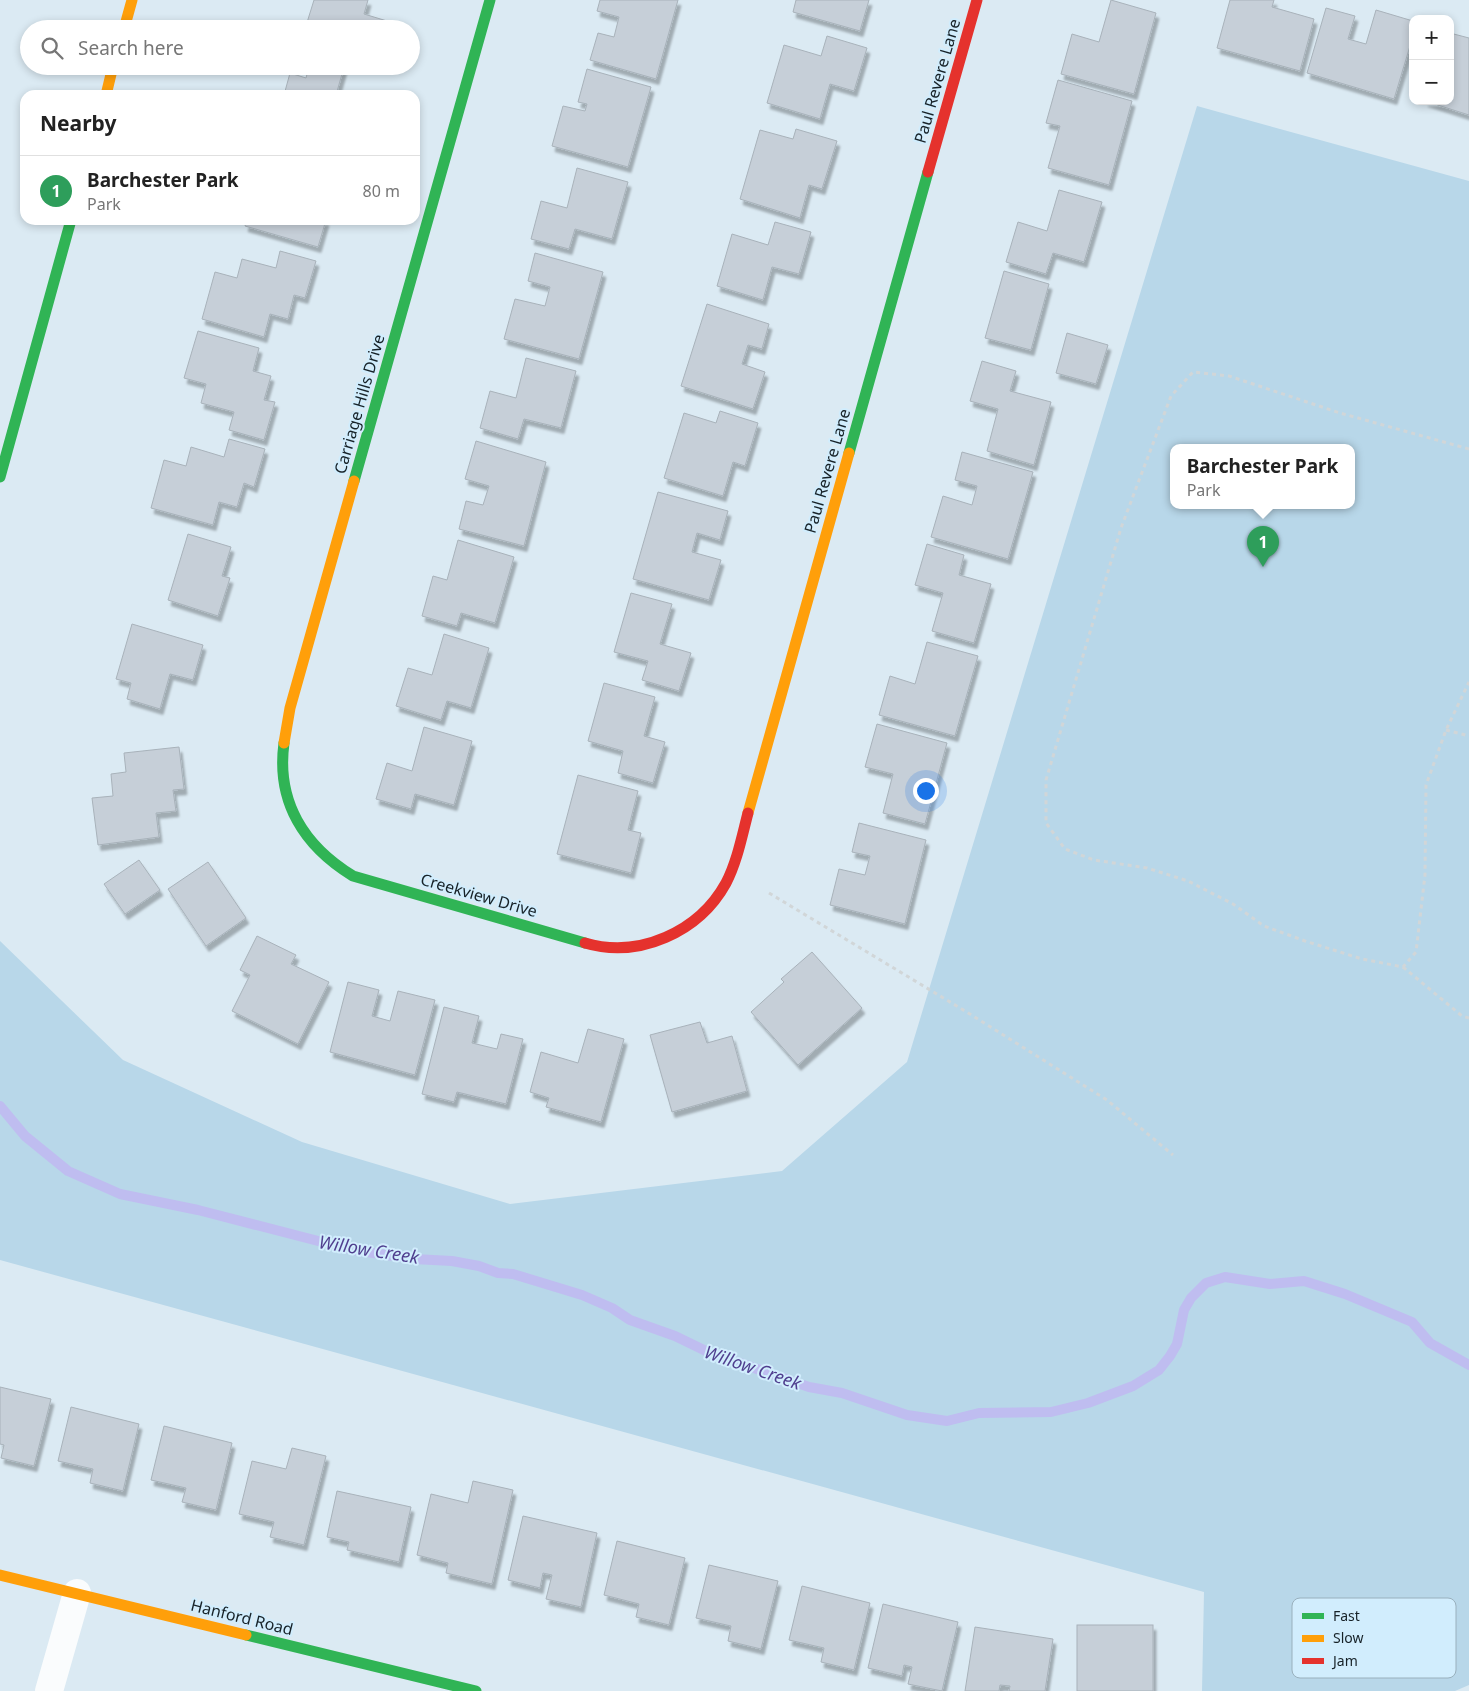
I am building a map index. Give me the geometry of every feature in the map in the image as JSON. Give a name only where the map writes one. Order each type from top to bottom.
[{"type":"street","points":[[126,20],[132,0]]},
{"type":"street","name":"Carriage Hills Drive","points":[[295,818],[285,790],[282,766],[290,708],[490,0]]},
{"type":"street","name":"Paul Revere Lane","points":[[678,932],[701,915],[719,894],[727,880],[739,845],[977,0]]},
{"type":"street","points":[[107,90],[112,75]]},
{"type":"street","points":[[0,477],[70,225]]},
{"type":"street","name":"Creekview Drive","points":[[295,818],[305,836],[319,852],[336,866],[353,876],[599,947],[641,946],[678,932]]},
{"type":"street","name":"Hanford Road","points":[[0,1575],[476,1691]]},
{"type":"street","points":[[48,1691],[77,1593]]},
{"type":"path","points":[[1469,449],[1340,413],[1229,376],[1193,372],[1171,396],[1121,528],[1046,780],[1046,823],[1065,850],[1094,860],[1147,868],[1188,881],[1233,904],[1264,926],[1305,941],[1362,958],[1403,967],[1462,1016],[1469,1018]]},
{"type":"path","points":[[1403,967],[1416,952],[1425,875],[1426,785],[1446,730],[1469,682]]},
{"type":"path","points":[[1446,730],[1469,736]]},
{"type":"path","points":[[770,893],[965,1011],[1107,1100],[1173,1155]]},
{"type":"shaded area","points":[[1197,106],[1469,181],[1469,1685],[1455,1691],[1202,1691],[1204,1592],[0,1260],[0,941],[123,1060],[302,1142],[510,1204],[782,1171],[907,1062]]},
{"type":"building","points":[[314,0],[368,0],[364,14],[384,20],[308,20]]},
{"type":"building","points":[[600,0],[678,0],[656,79],[590,60],[598,33],[614,37],[619,17],[597,11]]},
{"type":"building","points":[[796,0],[869,0],[860,31],[793,12]]},
{"type":"building","points":[[1111,0],[1156,13],[1134,94],[1061,74],[1072,34],[1099,42]]},
{"type":"building","points":[[1230,0],[1274,0],[1272,7],[1314,19],[1300,71],[1217,48]]},
{"type":"building","points":[[1326,8],[1355,16],[1348,39],[1366,44],[1376,10],[1409,20],[1409,49],[1394,99],[1307,73]]},
{"type":"building","points":[[1454,34],[1469,38],[1469,115],[1438,105],[1454,105]]},
{"type":"building","points":[[827,36],[867,48],[854,91],[830,84],[820,119],[767,103],[784,45],[821,56]]},
{"type":"building","points":[[587,69],[651,87],[628,167],[552,146],[563,106],[585,111],[587,104],[578,102]]},
{"type":"building","points":[[289,75],[306,78],[307,75],[342,75],[337,90],[285,90]]},
{"type":"building","points":[[1058,80],[1132,101],[1109,185],[1048,168],[1060,126],[1046,123]]},
{"type":"building","points":[[796,129],[837,141],[822,189],[809,185],[800,218],[740,199],[760,130],[793,139]]},
{"type":"building","points":[[577,168],[628,182],[612,239],[575,229],[569,249],[531,239],[541,201],[567,208]]},
{"type":"building","points":[[1059,190],[1102,202],[1084,262],[1053,253],[1046,274],[1006,262],[1018,222],[1047,231]]},
{"type":"building","points":[[775,222],[811,232],[799,274],[772,267],[763,300],[717,286],[732,234],[768,245]]},
{"type":"building","points":[[245,225],[325,225],[318,247]]},
{"type":"building","points":[[280,251],[316,261],[305,298],[294,295],[288,319],[270,314],[264,337],[202,319],[215,272],[237,278],[242,259],[276,268]]},
{"type":"building","points":[[535,253],[603,272],[579,359],[504,339],[515,299],[545,306],[550,287],[528,281]]},
{"type":"building","points":[[1004,271],[1049,284],[1031,350],[985,338]]},
{"type":"building","points":[[707,304],[769,324],[762,349],[748,345],[742,364],[765,372],[753,409],[681,386]]},
{"type":"building","points":[[198,331],[259,348],[253,371],[271,376],[264,400],[275,402],[264,440],[229,430],[234,412],[201,403],[206,384],[184,378]]},
{"type":"building","points":[[1067,333],[1108,345],[1096,384],[1056,373]]},
{"type":"building","points":[[526,358],[576,371],[561,428],[524,419],[518,439],[480,428],[490,391],[516,398]]},
{"type":"building","points":[[982,361],[1016,371],[1010,391],[1051,402],[1034,465],[987,451],[998,409],[970,401]]},
{"type":"building","points":[[720,411],[758,423],[745,466],[733,462],[723,496],[664,478],[684,413],[716,423]]},
{"type":"building","points":[[229,439],[265,449],[254,487],[244,483],[237,507],[219,502],[213,525],[151,508],[164,460],[186,466],[191,447],[224,457]]},
{"type":"building","points":[[476,441],[546,462],[524,546],[459,529],[466,501],[483,505],[489,486],[465,479]]},
{"type":"building","points":[[962,452],[1033,472],[1008,559],[931,537],[943,496],[972,505],[977,486],[955,480]]},
{"type":"building","points":[[658,492],[728,511],[720,540],[697,533],[692,552],[721,560],[709,600],[633,579]]},
{"type":"building","points":[[188,534],[231,547],[222,576],[230,578],[218,616],[168,600]]},
{"type":"building","points":[[458,540],[514,557],[495,623],[461,613],[457,626],[422,616],[433,576],[447,580]]},
{"type":"building","points":[[927,544],[964,555],[959,575],[991,584],[974,643],[932,631],[943,593],[915,585]]},
{"type":"building","points":[[631,593],[672,604],[660,644],[691,653],[679,691],[642,680],[648,661],[614,652]]},
{"type":"building","points":[[132,624],[203,645],[193,680],[170,674],[160,709],[127,699],[131,683],[116,679]]},
{"type":"building","points":[[444,634],[489,648],[471,708],[447,701],[441,720],[396,706],[408,668],[432,675]]},
{"type":"building","points":[[927,642],[978,656],[955,736],[879,715],[890,676],[915,684]]},
{"type":"building","points":[[604,683],[655,697],[644,736],[665,742],[653,783],[618,773],[623,751],[588,741]]},
{"type":"building","points":[[877,724],[947,743],[925,824],[883,813],[893,774],[865,767]]},
{"type":"building","points":[[424,727],[472,741],[454,805],[415,794],[411,809],[376,799],[387,763],[412,771]]},
{"type":"building","points":[[179,747],[184,789],[173,790],[176,811],[156,813],[159,837],[98,845],[92,798],[113,796],[111,774],[126,772],[124,753]]},
{"type":"building","points":[[578,775],[638,791],[628,830],[641,833],[631,873],[557,854]]},
{"type":"building","points":[[859,823],[926,840],[905,924],[830,905],[839,869],[865,875],[870,856],[852,852]]},
{"type":"building","points":[[139,860],[160,890],[125,914],[104,884]]},
{"type":"building","points":[[208,862],[246,918],[206,946],[168,889]]},
{"type":"building","points":[[257,936],[296,955],[291,964],[329,982],[298,1044],[232,1011],[250,975],[240,970]]},
{"type":"building","points":[[812,952],[862,1008],[798,1065],[751,1012],[784,982],[781,979]]},
{"type":"building","points":[[348,982],[379,990],[372,1016],[390,1021],[398,991],[435,1000],[415,1075],[330,1052]]},
{"type":"building","points":[[444,1007],[479,1016],[472,1043],[497,1049],[501,1034],[523,1039],[506,1104],[457,1092],[454,1102],[422,1094]]},
{"type":"building","points":[[700,1022],[707,1043],[732,1036],[747,1091],[672,1112],[650,1035]]},
{"type":"building","points":[[588,1029],[624,1039],[601,1122],[546,1107],[549,1098],[530,1092],[541,1052],[578,1063]]},
{"type":"building","points":[[0,1387],[51,1399],[34,1466],[1,1458],[4,1445],[0,1444]]},
{"type":"building","points":[[71,1407],[139,1424],[123,1491],[90,1483],[93,1469],[58,1461]]},
{"type":"building","points":[[164,1426],[232,1443],[216,1510],[182,1502],[186,1488],[151,1480]]},
{"type":"building","points":[[292,1448],[326,1456],[304,1545],[270,1537],[274,1522],[239,1514],[252,1461],[286,1469]]},
{"type":"building","points":[[473,1481],[513,1490],[492,1584],[446,1573],[448,1563],[417,1555],[431,1494],[468,1503]]},
{"type":"building","points":[[337,1491],[411,1507],[399,1562],[347,1550],[349,1542],[327,1537]]},
{"type":"building","points":[[523,1516],[597,1533],[581,1607],[546,1599],[552,1575],[543,1573],[540,1588],[508,1580]]},
{"type":"building","points":[[617,1541],[685,1558],[669,1625],[636,1617],[639,1604],[604,1595]]},
{"type":"building","points":[[709,1565],[778,1581],[761,1649],[728,1641],[731,1626],[696,1618]]},
{"type":"building","points":[[802,1586],[870,1603],[854,1670],[821,1662],[824,1648],[789,1640]]},
{"type":"building","points":[[883,1604],[958,1622],[942,1691],[908,1684],[912,1667],[904,1665],[902,1676],[868,1668]]},
{"type":"building","points":[[1077,1625],[1153,1625],[1153,1691],[1077,1691]]},
{"type":"building","points":[[975,1627],[1053,1639],[1045,1691],[1009,1691],[1010,1686],[1000,1685],[999,1691],[965,1691]]},
{"type":"waterway","name":"Willow Creek","points":[[0,1106],[25,1136],[68,1171],[120,1194],[198,1210],[353,1250],[414,1259],[452,1261],[479,1266],[498,1273],[513,1274],[582,1295],[612,1308],[630,1320],[675,1336],[708,1352],[809,1387],[842,1393],[907,1415],[947,1421],[979,1413],[1051,1412],[1088,1403],[1133,1386],[1159,1370],[1170,1356],[1177,1344],[1184,1310],[1191,1298],[1206,1283],[1225,1277],[1270,1284],[1304,1281],[1345,1294],[1412,1322],[1430,1343],[1469,1365]]},
{"type":"traffic: fast","points":[[354,481],[490,0]]},
{"type":"traffic: fast","points":[[849,453],[928,172]]},
{"type":"traffic: fast","points":[[0,477],[70,225]]},
{"type":"traffic: fast","points":[[284,743],[283,764],[285,784],[289,803],[297,820],[320,851],[353,876],[585,943]]},
{"type":"traffic: fast","points":[[246,1635],[476,1691]]},
{"type":"traffic: slow","points":[[126,20],[132,0]]},
{"type":"traffic: slow","points":[[107,90],[111,75]]},
{"type":"traffic: slow","points":[[748,813],[849,453]]},
{"type":"traffic: slow","points":[[284,743],[290,708],[354,481]]},
{"type":"traffic: slow","points":[[0,1575],[246,1635]]},
{"type":"traffic: jam","points":[[928,172],[977,0]]},
{"type":"traffic: jam","points":[[585,943],[605,947],[626,947],[646,944],[684,928],[700,915],[726,883],[739,849],[748,813]]},
{"type":"place","name":"Barchester Park","points":[[1263,567]]}]
